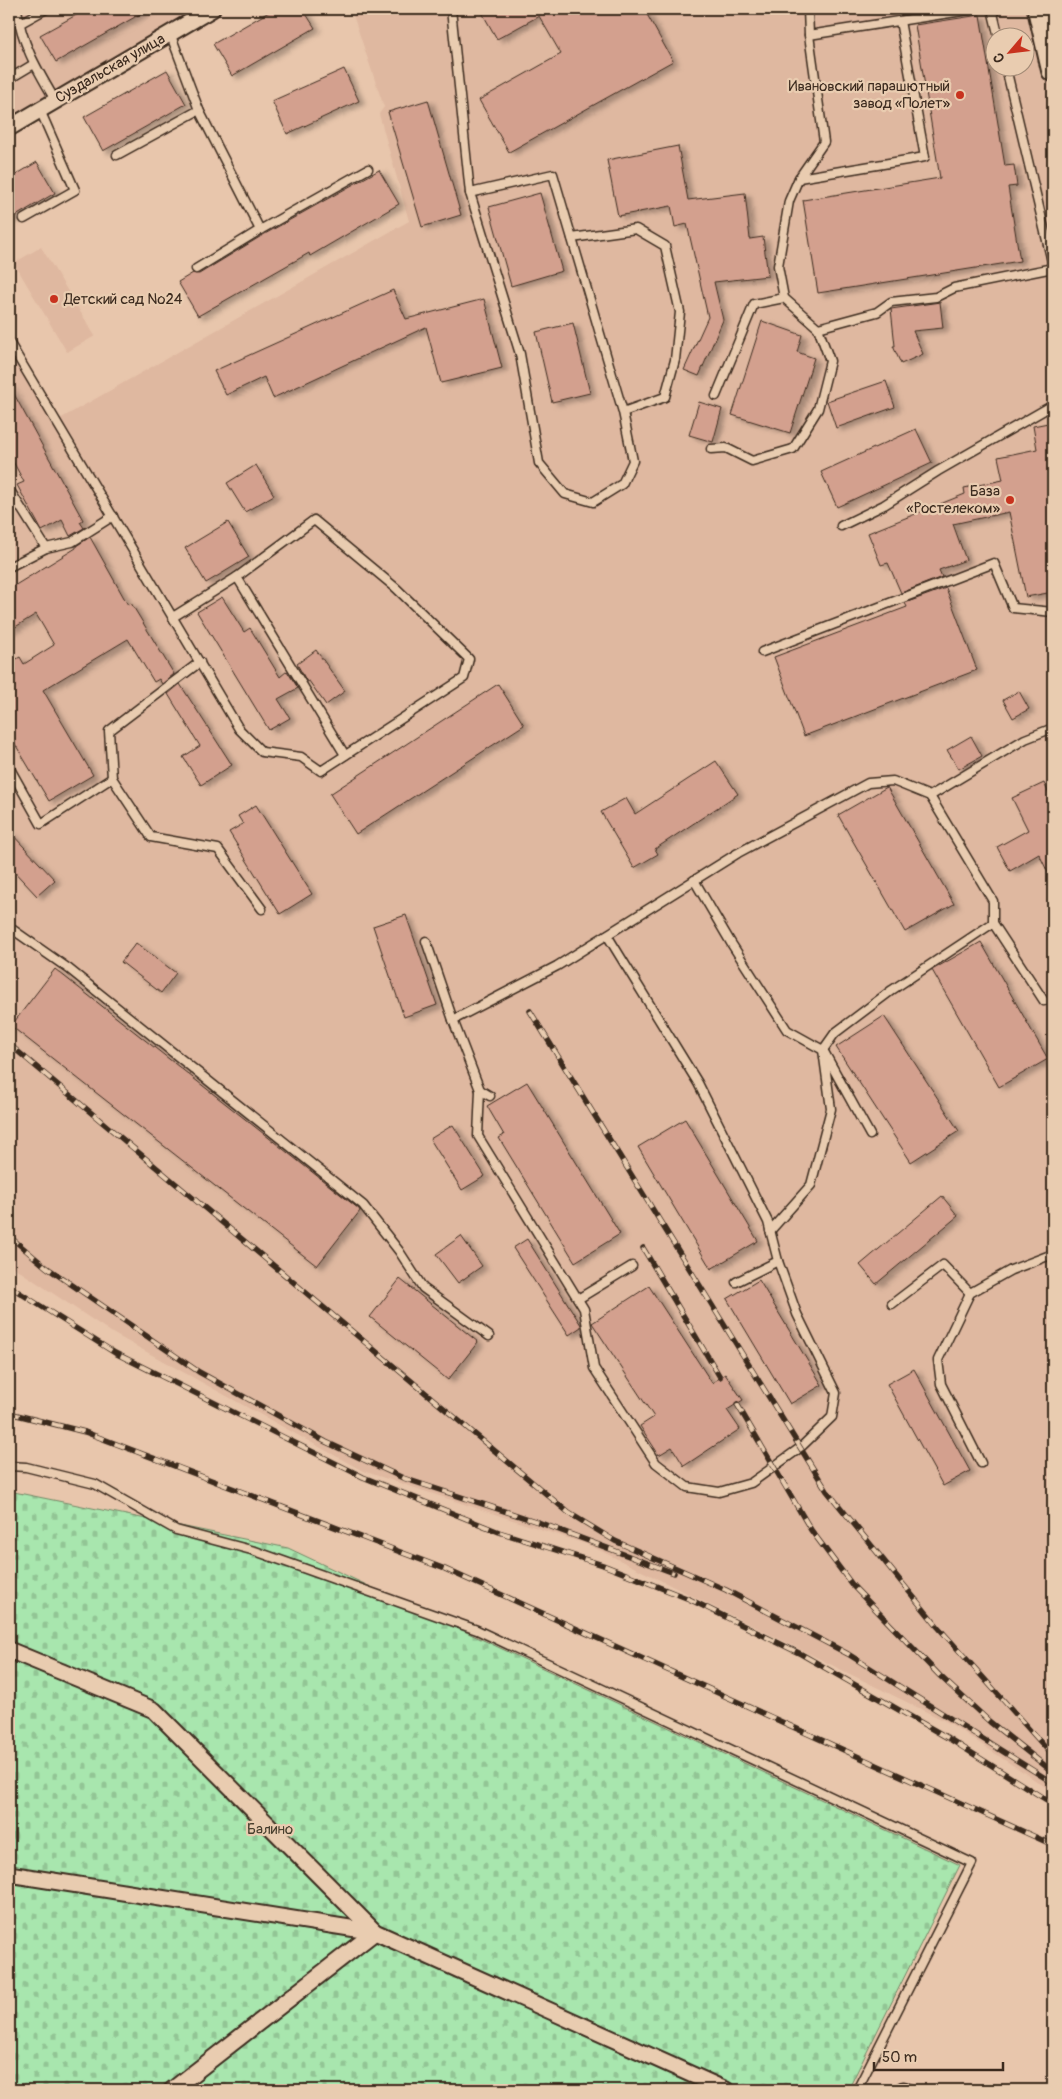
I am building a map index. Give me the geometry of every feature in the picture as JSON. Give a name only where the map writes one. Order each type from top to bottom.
[{"type":"main road","points":[[1039,9],[1053,70]]},
{"type":"street","name":"Суздальская улица","points":[[9,128],[212,9]]},
{"type":"street","points":[[9,1650],[154,1710],[375,1932]]},
{"type":"street","points":[[9,1874],[375,1932],[726,2090]]},
{"type":"street","points":[[172,2090],[375,1932]]},
{"type":"lane","points":[[17,9],[19,24],[34,64],[55,100]]},
{"type":"lane","points":[[19,24],[46,9]]},
{"type":"lane","points":[[451,9],[470,193],[520,354],[539,463],[565,494],[593,502],[622,484],[633,461],[623,412],[553,174],[470,193]]},
{"type":"lane","points":[[710,449],[726,448],[752,461],[794,450],[818,409],[830,361],[818,328],[784,298],[778,266],[789,200],[799,178],[824,142],[809,35],[808,9]]},
{"type":"lane","points":[[809,35],[975,9]]},
{"type":"lane","points":[[992,9],[997,28]]},
{"type":"lane","points":[[799,178],[925,157],[900,21]]},
{"type":"lane","points":[[170,33],[199,110],[260,230]]},
{"type":"lane","points":[[9,79],[34,64]]},
{"type":"lane","points":[[818,328],[877,312],[891,302],[936,297],[954,288],[1053,267],[1008,78]]},
{"type":"lane","points":[[24,219],[75,190],[40,110]]},
{"type":"lane","points":[[116,155],[199,110]]},
{"type":"lane","points":[[196,269],[260,230],[368,169]]},
{"type":"lane","points":[[572,238],[636,229],[665,246],[680,312],[675,360],[666,397],[623,412]]},
{"type":"lane","points":[[716,396],[754,304],[784,298]]},
{"type":"lane","points":[[9,342],[173,617],[240,729],[262,752],[301,757],[321,771],[464,678],[469,659],[396,588],[314,520],[237,577],[173,617]]},
{"type":"lane","points":[[840,526],[884,505],[938,471],[1053,405]]},
{"type":"lane","points":[[9,489],[46,548]]},
{"type":"lane","points":[[9,567],[46,548],[72,542],[113,516]]},
{"type":"lane","points":[[762,652],[994,563],[1013,608],[1053,612]]},
{"type":"lane","points":[[237,577],[345,755]]},
{"type":"lane","points":[[200,662],[109,731],[112,778],[151,837],[218,849],[262,909]]},
{"type":"lane","points":[[930,796],[1025,740],[1053,728]]},
{"type":"lane","points":[[9,767],[41,824],[112,778]]},
{"type":"lane","points":[[453,1020],[557,966],[738,852],[868,783],[893,781],[930,796],[993,901],[994,923],[1044,1001]]},
{"type":"lane","points":[[694,880],[731,943],[787,1030],[823,1050],[870,1135]]},
{"type":"lane","points":[[770,1231],[811,1186],[831,1109],[823,1050],[835,1033],[892,990],[994,923]]},
{"type":"lane","points":[[9,927],[69,969],[363,1205],[399,1250],[423,1288],[489,1336]]},
{"type":"lane","points":[[426,941],[453,1020],[480,1090],[478,1136],[584,1309],[594,1368],[656,1463],[687,1486],[719,1492],[751,1482],[818,1433],[832,1417],[836,1393],[797,1314],[778,1261],[768,1222],[698,1083],[607,935]]},
{"type":"lane","points":[[480,1090],[490,1096]]},
{"type":"lane","points":[[981,1462],[941,1384],[938,1360],[970,1293],[1011,1270],[1053,1254]]},
{"type":"lane","points":[[736,1282],[778,1261]]},
{"type":"lane","points":[[892,1304],[943,1265],[970,1293]]},
{"type":"lane","points":[[578,1299],[632,1266]]},
{"type":"lane","points":[[9,1466],[26,1467],[95,1484],[176,1530],[255,1551],[477,1630],[972,1863],[858,2090]]},
{"type":"shaded area","points":[[9,9],[205,9],[9,124]]},
{"type":"shaded area","points":[[351,9],[1033,9],[1053,96],[1053,1792],[951,1724],[589,1545],[363,1471],[114,1334],[9,1264],[9,337],[58,420],[409,221],[379,114],[384,107]]},
{"type":"shaded area","name":"Детский сад №24","points":[[41,247],[95,336],[67,352],[14,263]]},
{"type":"green space","name":"Балино","points":[[9,1491],[288,1548],[960,1865],[848,2090],[9,2090]]},
{"type":"building","points":[[87,9],[149,9],[56,62],[40,35]]},
{"type":"building","points":[[274,9],[303,9],[315,28],[232,76],[213,44]]},
{"type":"building","points":[[480,9],[644,9],[673,61],[509,152],[479,100],[561,54],[539,16],[497,39]]},
{"type":"building","name":"Ивановский парашютный завод «Полет»","points":[[980,15],[984,39],[984,78],[990,78],[1005,166],[1014,165],[1017,186],[1008,187],[1020,261],[818,293],[803,200],[940,178],[915,25]]},
{"type":"building","points":[[344,69],[359,101],[287,134],[272,101]]},
{"type":"building","points":[[167,70],[186,104],[103,151],[84,117]]},
{"type":"building","points":[[428,100],[461,215],[422,227],[388,112]]},
{"type":"building","points":[[678,146],[688,200],[745,193],[750,239],[763,237],[768,276],[714,282],[723,320],[699,376],[684,370],[708,317],[687,224],[675,227],[671,206],[618,216],[607,160]]},
{"type":"building","points":[[37,162],[55,193],[9,220],[9,179]]},
{"type":"building","points":[[379,170],[399,204],[310,256],[309,253],[198,316],[178,282],[193,273],[199,274],[263,235]]},
{"type":"building","points":[[540,193],[562,271],[511,286],[489,207]]},
{"type":"building","points":[[393,290],[406,319],[484,299],[502,368],[441,383],[426,327],[273,398],[264,377],[226,395],[214,371]]},
{"type":"building","points":[[940,302],[943,328],[913,331],[923,354],[901,364],[893,346],[895,346],[891,309]]},
{"type":"building","points":[[762,321],[802,335],[797,352],[814,358],[790,433],[732,415]]},
{"type":"building","points":[[573,323],[590,393],[552,402],[536,332]]},
{"type":"building","points":[[886,381],[895,407],[836,428],[827,401]]},
{"type":"building","points":[[9,385],[83,520],[80,522],[84,528],[70,536],[62,520],[42,531],[17,485],[24,482],[9,454]]},
{"type":"building","points":[[699,402],[722,409],[713,442],[689,435]]},
{"type":"building","points":[[1053,422],[1053,592],[1026,597],[1009,512],[953,524],[966,560],[939,570],[942,577],[901,593],[888,563],[881,565],[868,533],[965,494],[964,488],[1003,480],[998,457],[1037,449],[1033,426]]},
{"type":"building","points":[[916,429],[932,463],[837,507],[821,472]]},
{"type":"building","points":[[256,465],[274,495],[245,512],[227,483]]},
{"type":"building","points":[[228,522],[249,557],[206,583],[185,548]]},
{"type":"building","points":[[90,537],[128,605],[131,603],[174,674],[162,684],[159,679],[154,682],[128,639],[43,690],[93,775],[49,801],[9,734],[9,663],[20,657],[24,664],[54,645],[36,614],[9,631],[9,589],[76,548],[76,546]]},
{"type":"building","points":[[946,588],[977,670],[804,736],[774,657],[907,607],[905,603]]},
{"type":"building","points":[[222,597],[244,632],[250,628],[280,677],[287,671],[298,688],[278,699],[290,718],[269,730],[197,612]]},
{"type":"building","points":[[316,650],[345,691],[326,705],[309,681],[307,682],[297,664]]},
{"type":"building","points":[[180,684],[232,765],[201,785],[183,757],[200,746],[168,694]]},
{"type":"building","points":[[498,684],[524,725],[356,834],[330,794]]},
{"type":"building","points":[[1019,691],[1029,709],[1013,718],[1003,700]]},
{"type":"building","points":[[971,736],[982,756],[959,769],[947,750]]},
{"type":"building","points":[[716,761],[738,794],[655,849],[658,854],[634,868],[601,812],[626,798],[635,814]]},
{"type":"building","points":[[1044,783],[1053,802],[1053,883],[1039,854],[1010,871],[997,847],[1028,830],[1012,798]]},
{"type":"building","points":[[887,787],[954,904],[905,932],[838,815]]},
{"type":"building","points":[[256,805],[312,894],[280,914],[229,832],[243,824],[238,816]]},
{"type":"building","points":[[9,831],[55,880],[37,896],[9,866]]},
{"type":"building","points":[[406,915],[437,1005],[404,1017],[373,926]]},
{"type":"building","points":[[981,942],[1048,1059],[999,1087],[932,970]]},
{"type":"building","points":[[136,943],[176,973],[161,993],[121,962]]},
{"type":"building","points":[[55,969],[359,1209],[360,1211],[317,1266],[11,1026]]},
{"type":"building","points":[[884,1016],[959,1131],[911,1162],[836,1047]]},
{"type":"building","points":[[527,1082],[620,1234],[575,1262],[499,1138],[504,1135],[487,1106]]},
{"type":"building","points":[[685,1119],[758,1241],[711,1269],[638,1147]]},
{"type":"building","points":[[453,1125],[485,1176],[462,1190],[430,1139]]},
{"type":"building","points":[[942,1196],[958,1216],[876,1284],[860,1265]]},
{"type":"building","points":[[461,1236],[482,1266],[458,1283],[436,1254]]},
{"type":"building","points":[[527,1239],[581,1325],[581,1327],[569,1335],[513,1248]]},
{"type":"building","points":[[400,1279],[478,1342],[448,1380],[370,1317]]},
{"type":"building","points":[[759,1280],[822,1385],[790,1404],[727,1299]]},
{"type":"building","points":[[649,1286],[712,1383],[725,1374],[743,1400],[727,1410],[740,1429],[684,1466],[672,1447],[659,1455],[640,1426],[654,1417],[592,1323]]},
{"type":"building","points":[[914,1369],[970,1471],[943,1486],[887,1384]]},
{"type":"railway","points":[[530,1011],[827,1491],[938,1627],[1053,1756]]},
{"type":"railway","points":[[9,1044],[569,1513],[615,1541],[726,1590],[848,1654],[1053,1783]]},
{"type":"railway","points":[[9,1236],[46,1267],[199,1372],[326,1442],[403,1478],[538,1522],[674,1573]]},
{"type":"railway","points":[[643,1248],[720,1377]]},
{"type":"railway","points":[[9,1286],[115,1353],[363,1477],[499,1532],[603,1565],[689,1599],[801,1654],[948,1738],[1053,1804]]},
{"type":"railway","points":[[737,1404],[811,1530],[853,1586],[940,1676],[990,1722],[1053,1772]]},
{"type":"railway","points":[[9,1413],[85,1432],[445,1569],[1053,1845]]},
{"type":"place","name":"Ивановский парашютный завод «Полет»","points":[[960,95]]},
{"type":"place","name":"Детский сад №24","points":[[54,299]]},
{"type":"place","name":"База «Ростелеком»","points":[[1010,500]]}]
